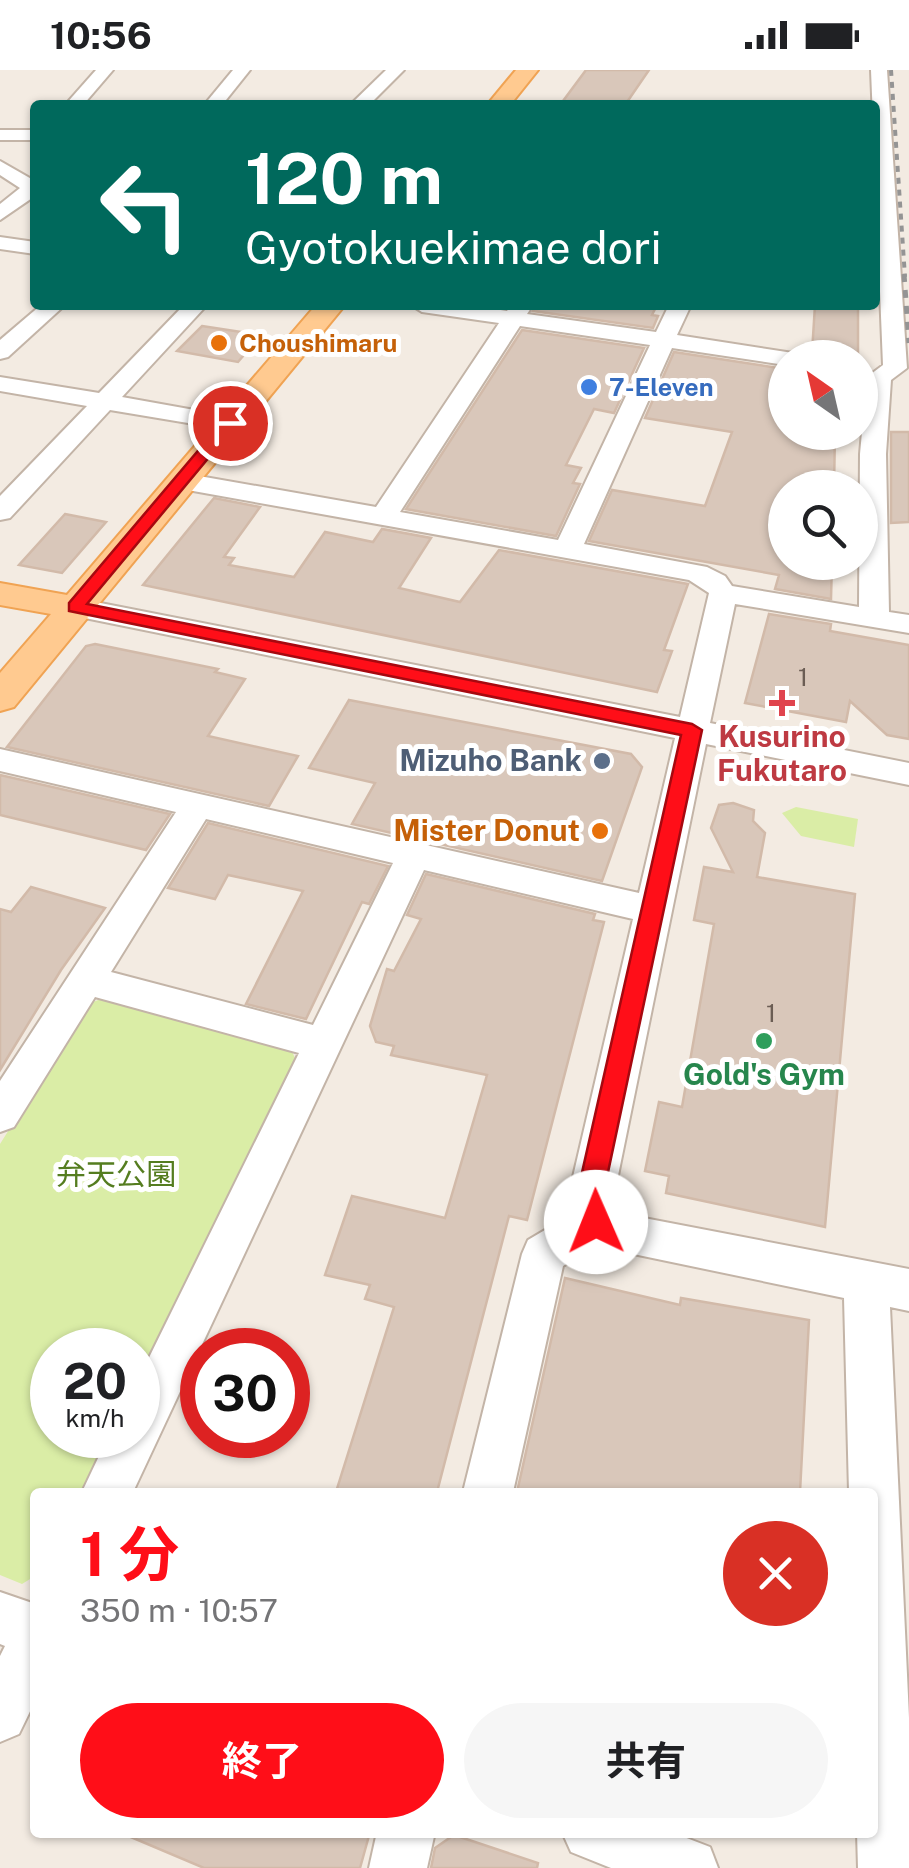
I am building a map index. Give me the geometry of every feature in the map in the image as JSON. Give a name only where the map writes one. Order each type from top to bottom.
[{"type":"main road","points":[[502,100],[528,70]]},
{"type":"main road","points":[[0,698],[327,310]]},
{"type":"main road","points":[[0,594],[76,607]]},
{"type":"street","points":[[78,100],[105,70]]},
{"type":"street","points":[[217,100],[242,70]]},
{"type":"street","points":[[364,100],[396,70]]},
{"type":"street","points":[[182,481],[698,573],[715,582],[724,593],[891,621],[873,454],[880,377],[898,374],[888,116],[879,70]]},
{"type":"street","points":[[0,135],[30,135]]},
{"type":"street","points":[[0,167],[30,186]]},
{"type":"street","points":[[0,214],[30,191]]},
{"type":"street","points":[[0,243],[30,247]]},
{"type":"street","points":[[0,352],[48,310]]},
{"type":"street","points":[[0,512],[191,310]]},
{"type":"street","points":[[567,551],[678,310]]},
{"type":"street","points":[[382,518],[518,311],[663,340],[768,355]]},
{"type":"street","points":[[0,384],[230,423]]},
{"type":"street","points":[[724,593],[594,1177],[591,1210],[596,1222],[607,1231],[888,1286],[887,1868]]},
{"type":"street","points":[[76,607],[909,774]]},
{"type":"street","points":[[767,746],[810,778],[909,798]]},
{"type":"street","points":[[0,760],[654,910]]},
{"type":"street","points":[[0,1115],[197,806]]},
{"type":"street","points":[[160,1384],[414,856]]},
{"type":"street","points":[[86,980],[325,1044]]},
{"type":"street","points":[[489,1488],[544,1254],[596,1222]]},
{"type":"street","points":[[110,1488],[124,1458]]},
{"type":"street","points":[[0,1618],[30,1628]]},
{"type":"street","points":[[0,1715],[30,1652]]},
{"type":"street","points":[[398,1868],[405,1838]]},
{"type":"street","points":[[607,1838],[690,1868]]},
{"type":"green space","points":[[796,807],[858,819],[854,847],[801,836],[782,813]]},
{"type":"green space","name":"弁天公園","points":[[106,997],[291,1049],[298,1065],[160,1343],[160,1328],[30,1328],[30,1458],[102,1458],[87,1488],[30,1488],[30,1579],[22,1584],[0,1575],[0,1144],[88,1004]]},
{"type":"building","points":[[586,70],[649,70],[628,100],[564,100]]},
{"type":"building","points":[[654,310],[652,315],[658,316],[653,328],[533,311]]},
{"type":"building","points":[[815,310],[858,310],[858,340],[813,340]]},
{"type":"building","name":"Choushimaru","points":[[202,326],[261,335],[238,362],[177,351]]},
{"type":"building","points":[[522,330],[644,348],[614,413],[594,409],[566,465],[581,468],[573,483],[580,484],[556,536],[406,509]]},
{"type":"building","points":[[674,352],[768,366],[768,450],[835,450],[834,470],[768,470],[768,573],[589,541],[612,490],[705,506],[732,432],[645,418]]},
{"type":"building","points":[[891,432],[909,432],[909,522],[891,523]]},
{"type":"building","points":[[214,498],[260,507],[224,557],[234,558],[229,565],[294,577],[325,532],[373,542],[382,529],[431,538],[399,588],[460,602],[499,550],[688,584],[664,650],[672,651],[657,692],[143,585]]},
{"type":"building","points":[[65,514],[106,522],[62,573],[19,565]]},
{"type":"building","points":[[778,580],[832,580],[831,599],[775,589]]},
{"type":"building","points":[[769,614],[831,624],[830,631],[909,645],[909,739],[887,735],[850,701],[846,722],[745,703]]},
{"type":"building","points":[[95,644],[218,669],[215,672],[245,679],[208,736],[298,756],[269,806],[7,747],[86,646]]},
{"type":"building","points":[[349,700],[631,754],[642,767],[602,881],[352,824],[375,783],[309,768]]},
{"type":"building","points":[[0,775],[170,814],[146,850],[0,815]]},
{"type":"building","points":[[733,803],[754,810],[753,821],[765,833],[757,877],[855,894],[825,1227],[666,1193],[669,1176],[645,1171],[659,1102],[682,1107],[714,924],[694,920],[704,867],[733,872],[711,828],[719,805]]},
{"type":"building","points":[[208,823],[388,866],[369,904],[362,902],[306,1019],[246,1004],[303,891],[228,875],[215,899],[168,888]]},
{"type":"building","points":[[426,874],[595,914],[593,920],[604,922],[527,1220],[509,1216],[438,1488],[337,1488],[394,1307],[365,1299],[370,1285],[325,1275],[352,1196],[445,1218],[487,1075],[391,1055],[394,1046],[376,1042],[370,1026],[387,969],[394,971],[421,919],[407,915]]},
{"type":"building","points":[[31,887],[105,908],[61,970],[0,1070],[0,909],[11,912]]},
{"type":"building","points":[[565,1278],[680,1305],[681,1298],[809,1320],[800,1488],[518,1488]]},
{"type":"building","points":[[133,1838],[368,1838],[360,1868],[204,1868]]},
{"type":"building","points":[[450,1838],[463,1838],[538,1863],[537,1868],[431,1868],[435,1848]]},
{"type":"railway","points":[[891,70],[905,277]]},
{"type":"railway","points":[[904,274],[909,343]]},
{"type":"place","name":"Choushimaru","points":[[219,343]]},
{"type":"place","name":"7-Eleven","points":[[589,387]]},
{"type":"place","name":"Kusurino Fukutaro","points":[[782,703]]},
{"type":"place","name":"Mizuho Bank","points":[[602,761]]},
{"type":"place","name":"Mister Donut","points":[[600,831]]},
{"type":"place","name":"Gold's Gym","points":[[764,1041]]},
{"type":"route","points":[[230,423],[76,607],[692,730],[594,1177],[591,1210],[596,1222]]}]
